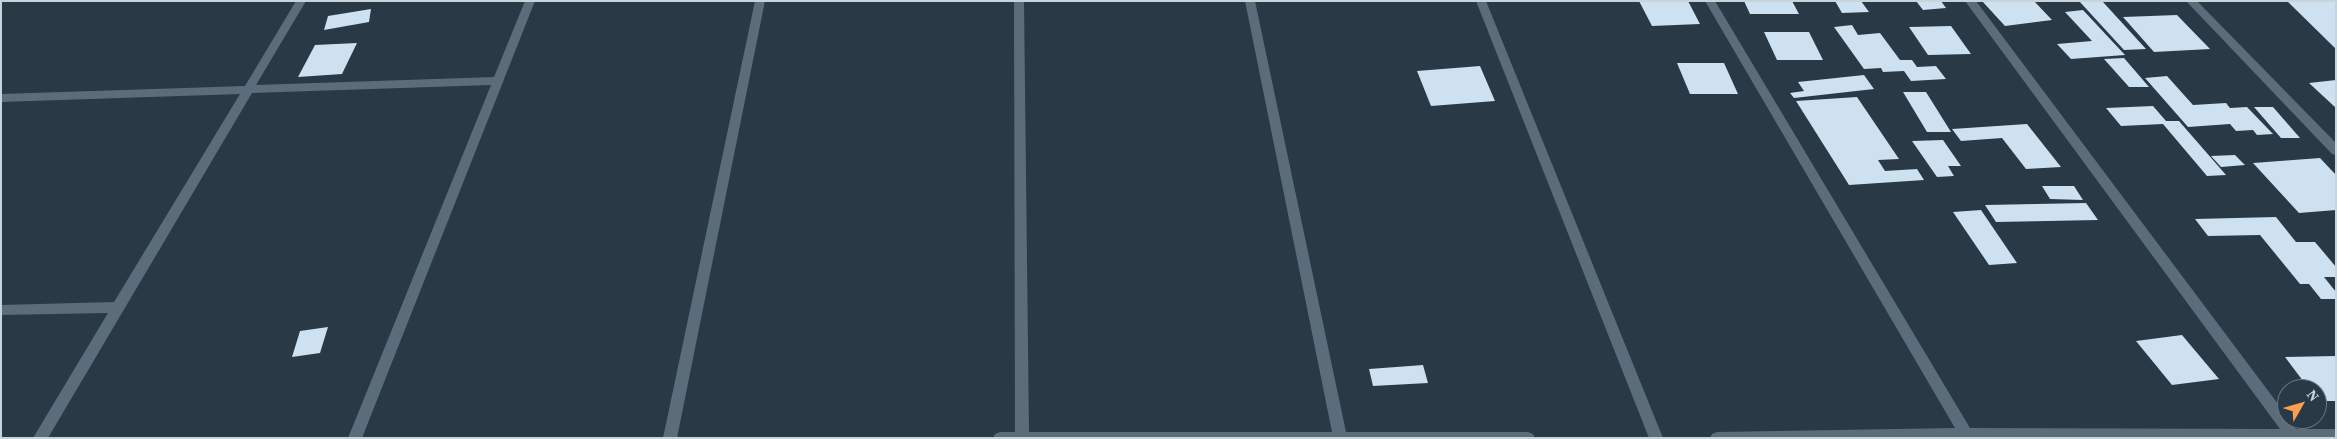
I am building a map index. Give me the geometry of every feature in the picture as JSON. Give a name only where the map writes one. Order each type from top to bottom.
[{"type":"street","points":[[40,438],[301,1]]},
{"type":"street","points":[[355,438],[530,1]]},
{"type":"street","points":[[670,438],[760,1]]},
{"type":"street","points":[[1019,1],[1022,438]]},
{"type":"street","points":[[1250,1],[1340,437]]},
{"type":"street","points":[[1481,1],[1656,438]]},
{"type":"street","points":[[1710,1],[1967,436]]},
{"type":"street","points":[[1970,1],[2293,436]]},
{"type":"street","points":[[2191,1],[2336,151]]},
{"type":"street","points":[[1,98],[498,81]]},
{"type":"street","points":[[1,310],[119,307]]},
{"type":"street","points":[[1717,438],[2336,435]]},
{"type":"street","points":[[1000,438],[1528,438]]},
{"type":"building","points":[[1639,1],[1688,1],[1700,24],[1652,26]]},
{"type":"building","points":[[1744,1],[1792,1],[1799,14],[1750,14]]},
{"type":"building","points":[[1835,1],[1861,1],[1869,12],[1842,13]]},
{"type":"building","points":[[1916,1],[1941,1],[1946,8],[1923,10]]},
{"type":"building","points":[[1982,1],[2034,1],[2052,20],[2005,26]]},
{"type":"building","points":[[2079,1],[2103,2],[2146,49],[2124,50]]},
{"type":"building","points":[[2287,1],[2336,1],[2336,49]]},
{"type":"building","points":[[371,9],[369,22],[324,30],[328,16]]},
{"type":"building","points":[[2083,10],[2125,55],[2071,59],[2057,44],[2092,41],[2065,12]]},
{"type":"building","points":[[2177,15],[2210,49],[2154,52],[2123,17]]},
{"type":"building","points":[[1852,25],[1858,35],[1880,33],[1900,60],[1912,60],[1917,67],[1936,66],[1946,79],[1911,81],[1904,71],[1883,72],[1881,68],[1864,69],[1834,27]]},
{"type":"building","points":[[1951,26],[1971,54],[1928,55],[1909,27]]},
{"type":"building","points":[[1764,32],[1809,32],[1823,60],[1777,60]]},
{"type":"building","points":[[357,43],[342,74],[298,77],[315,45]]},
{"type":"building","points":[[2124,58],[2149,87],[2129,87],[2104,59]]},
{"type":"building","points":[[1677,63],[1724,63],[1738,94],[1690,94]]},
{"type":"building","points":[[1480,66],[1495,101],[1431,106],[1417,71]]},
{"type":"building","points":[[1864,75],[1874,89],[1794,98],[1790,93],[1804,91],[1798,82]]},
{"type":"building","points":[[2167,76],[2193,105],[2226,103],[2230,108],[2247,107],[2273,134],[2257,135],[2253,130],[2236,131],[2230,124],[2188,127],[2145,78]]},
{"type":"building","points":[[2336,80],[2336,108],[2309,83]]},
{"type":"building","points":[[1903,92],[1926,92],[1951,132],[1927,132]]},
{"type":"building","points":[[1857,97],[1899,159],[1878,160],[1885,171],[1917,169],[1924,180],[1849,185],[1796,101]]},
{"type":"building","points":[[2153,106],[2166,121],[2179,121],[2226,175],[2207,176],[2163,124],[2121,126],[2106,108]]},
{"type":"building","points":[[2254,107],[2273,107],[2300,138],[2281,138]]},
{"type":"building","points":[[2027,124],[2061,167],[2026,169],[2002,138],[1961,141],[1952,129]]},
{"type":"building","points":[[1943,140],[1961,166],[1948,166],[1954,176],[1937,177],[1912,141]]},
{"type":"building","points":[[2235,155],[2245,165],[2221,167],[2211,156]]},
{"type":"building","points":[[2320,158],[2336,175],[2336,210],[2299,213],[2253,163]]},
{"type":"building","points":[[2042,186],[2074,186],[2083,200],[2050,199]]},
{"type":"building","points":[[2086,203],[2098,220],[1996,222],[1985,205]]},
{"type":"building","points":[[1981,210],[2017,263],[1989,265],[1953,212]]},
{"type":"building","points":[[2276,217],[2296,242],[2315,242],[2336,267],[2336,277],[2324,277],[2336,292],[2336,299],[2321,299],[2309,284],[2300,284],[2260,235],[2208,236],[2195,219]]},
{"type":"building","points":[[328,327],[320,353],[292,357],[300,331]]},
{"type":"building","points":[[2182,335],[2219,379],[2172,385],[2136,341]]},
{"type":"building","points":[[2336,356],[2336,401],[2327,401],[2327,379],[2302,379],[2285,357]]},
{"type":"building","points":[[1423,365],[1428,383],[1373,386],[1369,369]]}]
